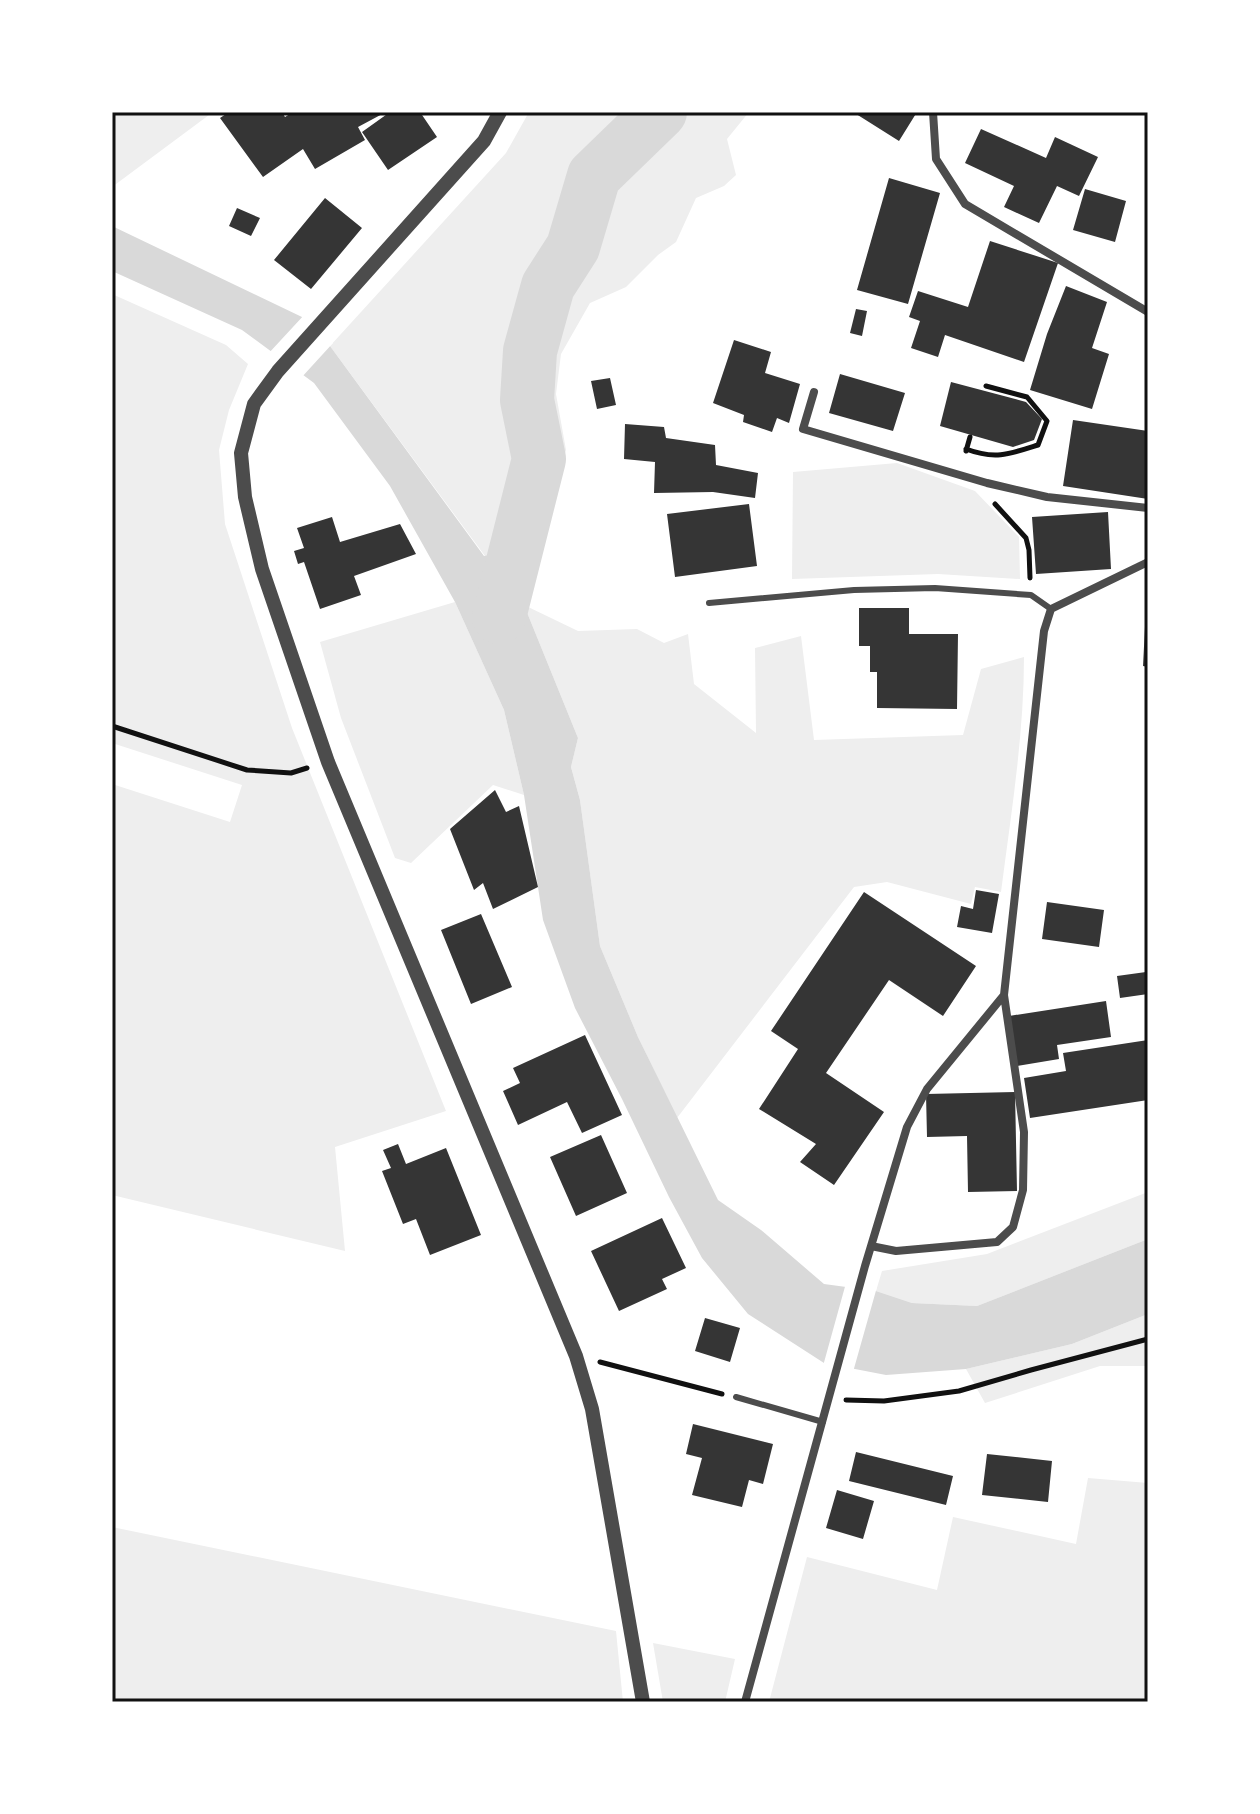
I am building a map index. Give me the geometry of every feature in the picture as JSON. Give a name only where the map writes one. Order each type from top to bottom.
[{"type":"street","points":[[500,112],[484,141],[278,371],[254,404],[241,453],[245,497],[262,569],[328,762],[576,1356],[592,1409],[643,1702]]},
{"type":"street","points":[[933,112],[936,159],[965,204],[1148,312]]},
{"type":"street","points":[[814,392],[803,429],[987,483],[1047,497],[1148,508]]},
{"type":"street","points":[[871,1246],[896,1251],[997,1242],[1013,1227],[1023,1190],[1024,1132],[1004,995],[1044,631],[1051,609],[1148,562]]},
{"type":"street","points":[[745,1702],[865,1266],[907,1127],[927,1089],[1004,995]]},
{"type":"lane","points":[[709,603],[854,590],[935,588],[1031,595],[1051,609]]},
{"type":"lane","points":[[736,1397],[823,1422]]},
{"type":"path","points":[[970,437],[965,452],[1005,455],[1038,445],[1047,421],[1027,397],[986,386]]},
{"type":"path","points":[[996,506],[1026,538],[1031,595]]},
{"type":"path","points":[[112,726],[247,770],[291,773],[328,762]]},
{"type":"path","points":[[830,1399],[884,1401],[959,1391],[1148,1339]]},
{"type":"path","points":[[576,1356],[736,1397]]},
{"type":"shaded area","points":[[112,112],[213,112],[112,187]]},
{"type":"shaded area","points":[[529,112],[749,112],[727,139],[736,175],[724,186],[696,198],[676,242],[626,287],[590,303],[561,354],[556,394],[566,450],[524,605],[494,555],[485,556],[330,346],[506,153]]},
{"type":"shaded area","points":[[112,226],[302,317],[330,346],[484,556],[494,554],[524,605],[578,738],[571,767],[580,800],[600,946],[638,1037],[718,1200],[761,1230],[824,1284],[876,1291],[912,1303],[977,1306],[1148,1239],[1148,1314],[1072,1344],[966,1369],[886,1375],[824,1363],[748,1314],[702,1258],[575,1008],[543,920],[524,795],[504,710],[455,602],[390,486],[314,383],[242,330],[112,271]]},
{"type":"shaded area","points":[[112,294],[226,345],[248,364],[229,410],[219,450],[225,524],[292,728],[446,1111],[335,1147],[345,1251],[112,1195],[112,784],[230,822],[242,785],[112,743]]},
{"type":"shaded area","points":[[897,463],[975,491],[1019,537],[1020,579],[938,574],[792,579],[793,472]]},
{"type":"shaded area","points":[[455,602],[504,710],[524,795],[493,785],[411,863],[395,858],[341,718],[320,642]]},
{"type":"shaded area","points":[[524,605],[578,631],[637,629],[664,643],[688,634],[694,684],[756,733],[755,648],[801,636],[814,740],[963,735],[981,669],[1024,657],[1019,746],[1001,892],[975,887],[971,904],[887,882],[854,887],[677,1118],[638,1037],[600,946],[580,800],[571,767],[578,738]]},
{"type":"shaded area","points":[[1148,1192],[1148,1239],[977,1306],[912,1303],[876,1291],[882,1271],[987,1254]]},
{"type":"shaded area","points":[[1148,1314],[1148,1366],[1100,1366],[985,1403],[966,1369],[1072,1344]]},
{"type":"shaded area","points":[[1088,1478],[1148,1483],[1148,1702],[769,1702],[807,1557],[937,1590],[953,1517],[1076,1544]]},
{"type":"shaded area","points":[[112,1527],[616,1631],[623,1702],[112,1702]]},
{"type":"shaded area","points":[[653,1643],[735,1659],[725,1702],[663,1702]]},
{"type":"pier","points":[[305,314],[333,343],[301,378],[268,354]]},
{"type":"pier","points":[[846,1283],[877,1287],[853,1372],[823,1366]]},
{"type":"building","points":[[229,112],[282,112],[285,117],[293,112],[386,112],[358,127],[365,140],[315,169],[303,149],[263,177],[220,118]]},
{"type":"building","points":[[390,112],[420,112],[437,137],[388,170],[362,132]]},
{"type":"building","points":[[853,112],[917,112],[899,141]]},
{"type":"building","points":[[981,129],[1046,158],[1055,137],[1098,157],[1079,196],[1057,186],[1039,223],[1004,207],[1014,186],[965,163]]},
{"type":"building","points":[[889,178],[940,193],[908,304],[857,290]]},
{"type":"building","points":[[1085,189],[1126,201],[1115,242],[1073,230]]},
{"type":"building","points":[[325,198],[362,228],[311,289],[274,260]]},
{"type":"building","points":[[237,208],[260,218],[251,236],[229,226]]},
{"type":"building","points":[[990,241],[1058,263],[1024,362],[945,335],[938,357],[911,348],[920,321],[909,317],[918,291],[968,307]]},
{"type":"building","points":[[1066,286],[1107,302],[1092,348],[1109,354],[1092,409],[1030,390]]},
{"type":"building","points":[[856,309],[867,311],[862,336],[850,333]]},
{"type":"building","points":[[734,340],[771,352],[765,373],[800,384],[789,423],[777,418],[772,432],[743,422],[744,415],[713,403]]},
{"type":"building","points":[[840,374],[905,393],[893,431],[829,413]]},
{"type":"building","points":[[610,378],[616,405],[597,409],[591,381]]},
{"type":"building","points":[[951,382],[1026,402],[1042,419],[1034,440],[1013,447],[940,426]]},
{"type":"building","points":[[1073,420],[1148,431],[1148,499],[1063,486]]},
{"type":"building","points":[[625,424],[664,427],[666,438],[715,445],[716,465],[758,473],[755,498],[713,492],[654,493],[655,462],[624,459]]},
{"type":"building","points":[[749,504],[757,566],[675,577],[667,514]]},
{"type":"building","points":[[1108,512],[1111,569],[1036,574],[1032,517]]},
{"type":"building","points":[[332,517],[340,542],[400,524],[416,554],[354,576],[361,595],[320,609],[304,562],[298,564],[294,551],[304,548],[297,528]]},
{"type":"building","points":[[859,608],[909,608],[909,634],[958,634],[957,709],[877,708],[877,672],[870,672],[870,646],[859,646]]},
{"type":"building","points":[[1145,627],[1148,627],[1148,667],[1143,666]]},
{"type":"building","points":[[495,790],[506,812],[519,806],[538,887],[493,909],[483,883],[474,890],[450,829]]},
{"type":"building","points":[[976,890],[999,894],[992,933],[957,927],[961,906],[973,909]]},
{"type":"building","points":[[864,892],[976,966],[943,1016],[889,980],[826,1073],[884,1112],[834,1185],[800,1162],[816,1144],[759,1109],[798,1049],[771,1031]]},
{"type":"building","points":[[1047,902],[1104,910],[1099,947],[1042,939]]},
{"type":"building","points":[[481,914],[512,987],[471,1004],[441,930]]},
{"type":"building","points":[[1146,972],[1148,994],[1120,998],[1117,976]]},
{"type":"building","points":[[1106,1001],[1111,1037],[1057,1045],[1059,1059],[1017,1066],[1009,1016]]},
{"type":"building","points":[[585,1035],[622,1115],[582,1133],[567,1102],[518,1125],[503,1091],[520,1083],[513,1068]]},
{"type":"building","points":[[1148,1040],[1148,1100],[1030,1118],[1024,1078],[1066,1071],[1063,1053]]},
{"type":"building","points":[[1015,1092],[1017,1191],[968,1192],[967,1136],[927,1137],[926,1094]]},
{"type":"building","points":[[601,1135],[627,1193],[576,1216],[550,1157]]},
{"type":"building","points":[[398,1144],[406,1164],[446,1148],[481,1235],[430,1255],[416,1219],[403,1224],[382,1171],[391,1168],[383,1150]]},
{"type":"building","points":[[662,1218],[686,1268],[662,1279],[667,1289],[619,1311],[591,1251]]},
{"type":"building","points":[[705,1318],[740,1328],[730,1362],[695,1351]]},
{"type":"building","points":[[693,1424],[773,1444],[763,1484],[749,1480],[742,1507],[692,1495],[702,1458],[686,1454]]},
{"type":"building","points":[[856,1452],[953,1476],[946,1505],[849,1481]]},
{"type":"building","points":[[987,1454],[1052,1461],[1048,1502],[982,1495]]},
{"type":"building","points":[[837,1490],[874,1501],[863,1539],[826,1528]]},
{"type":"waterway","points":[[499,617],[539,459],[527,400],[530,351],[548,286],[573,247],[594,176],[660,112]]}]
